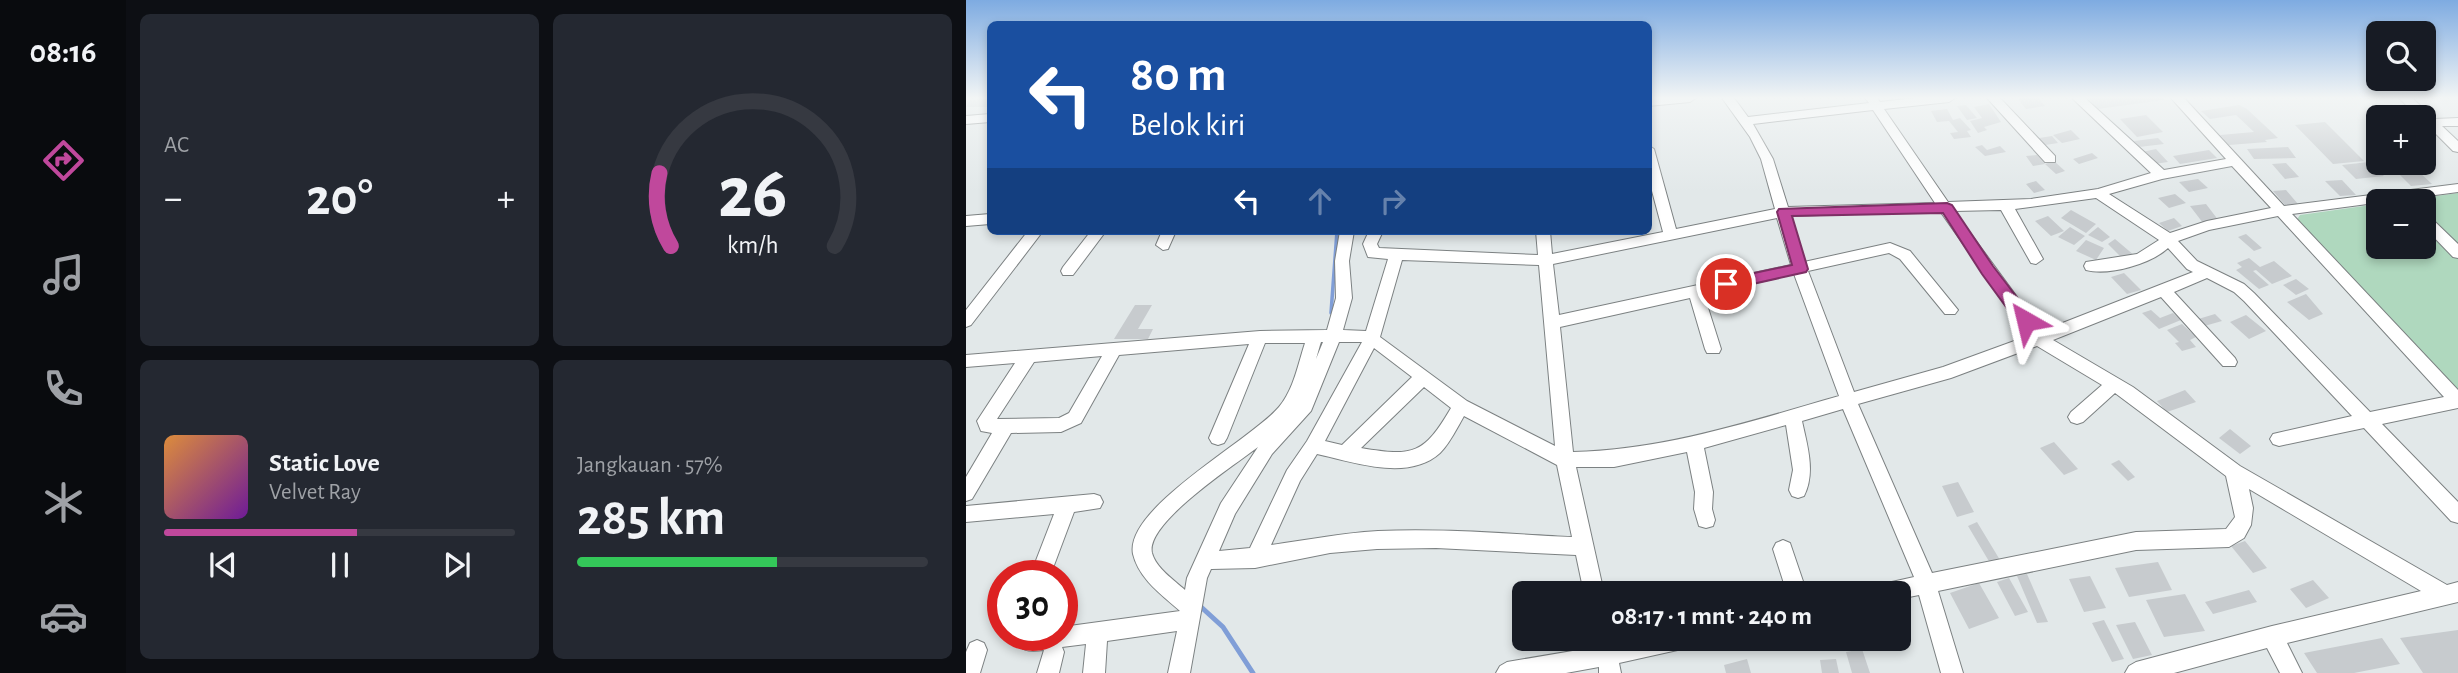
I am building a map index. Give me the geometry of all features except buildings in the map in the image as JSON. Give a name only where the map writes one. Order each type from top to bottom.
[{"type":"street","points":[[1750,129],[1767,159],[1800,269],[1849,402],[1926,583],[1952,673]]},
{"type":"street","points":[[1893,129],[1987,270],[2039,338],[2114,384],[2234,471],[2452,593]]},
{"type":"street","points":[[2022,129],[2050,159]]},
{"type":"street","points":[[2112,129],[2161,175]]},
{"type":"street","points":[[2206,129],[2458,401]]},
{"type":"street","points":[[2439,129],[2458,148]]},
{"type":"street","points":[[1374,235],[1370,244],[1371,251],[1548,260],[1784,212],[2006,206],[2098,193],[2161,175],[2235,161]]},
{"type":"street","points":[[1652,164],[1671,235]]},
{"type":"street","points":[[2436,192],[2458,188]]},
{"type":"street","points":[[2098,193],[2168,239],[2192,265],[2239,288],[2458,515]]},
{"type":"street","points":[[2091,266],[2146,258],[2155,254],[2168,239],[2207,226],[2281,211],[2366,203]]},
{"type":"street","points":[[2006,206],[2036,259]]},
{"type":"street","points":[[966,221],[987,219]]},
{"type":"street","points":[[2436,231],[2458,253]]},
{"type":"street","points":[[966,321],[1033,235]]},
{"type":"street","points":[[1068,271],[1096,235]]},
{"type":"street","points":[[1163,246],[1167,235]]},
{"type":"street","points":[[1179,673],[1189,611],[1201,569],[1247,476],[1266,449],[1305,406],[1334,335],[1344,298],[1342,261],[1346,235]]},
{"type":"street","points":[[1544,235],[1565,460],[1591,581]]},
{"type":"street","points":[[1550,323],[1896,248],[1905,255],[1950,310]]},
{"type":"street","points":[[1255,559],[1288,486],[1372,338],[1397,254]]},
{"type":"street","points":[[966,361],[1260,337],[1334,335],[1372,338],[1461,406],[1565,460],[1614,459],[1695,444],[1945,373],[2164,291],[2207,272]]},
{"type":"street","points":[[1695,291],[1713,349]]},
{"type":"street","points":[[2164,291],[2229,362]]},
{"type":"street","points":[[1189,611],[1145,560],[1142,550],[1147,530],[1172,502],[1254,443],[1284,413],[1294,397],[1315,335]]},
{"type":"street","points":[[1219,438],[1260,337]]},
{"type":"street","points":[[1030,354],[986,421],[989,428],[1061,425],[1070,422],[1075,418],[1115,347]]},
{"type":"street","points":[[1346,452],[1422,378]]},
{"type":"street","points":[[2077,417],[2114,384]]},
{"type":"street","points":[[2279,439],[2458,401]]},
{"type":"street","points":[[1313,446],[1397,461],[1426,454],[1434,448],[1461,406]]},
{"type":"street","points":[[1793,417],[1802,470],[1798,490]]},
{"type":"street","points":[[966,493],[1005,427]]},
{"type":"street","points":[[1695,444],[1706,520]]},
{"type":"street","points":[[1911,586],[2136,541],[2229,538],[2238,534],[2245,515],[2234,471]]},
{"type":"street","points":[[966,514],[1094,502]]},
{"type":"street","points":[[1046,560],[1067,505]]},
{"type":"street","points":[[1201,569],[1346,542],[1381,540],[1583,546]]},
{"type":"street","points":[[1783,548],[1793,581]]},
{"type":"street","points":[[2136,673],[2161,670],[2272,636],[2452,593]]},
{"type":"street","points":[[1078,635],[1189,611]]},
{"type":"street","points":[[1094,673],[1097,633]]},
{"type":"street","points":[[2272,636],[2291,673]]},
{"type":"street","points":[[969,673],[977,650]]},
{"type":"street","points":[[1507,673],[1630,651]]},
{"type":"street","points":[[1048,673],[1054,652]]},
{"type":"green space","points":[[2458,193],[2458,394],[2296,221],[2300,215],[2366,206],[2366,259],[2436,259],[2436,196]]},
{"type":"waterway","points":[[1331,313],[1337,235]]},
{"type":"waterway","points":[[1200,606],[1223,627],[1253,673]]},
{"type":"route","points":[[1726,284],[1800,269],[1784,212],[1947,208],[1987,270],[2026,321]]}]
